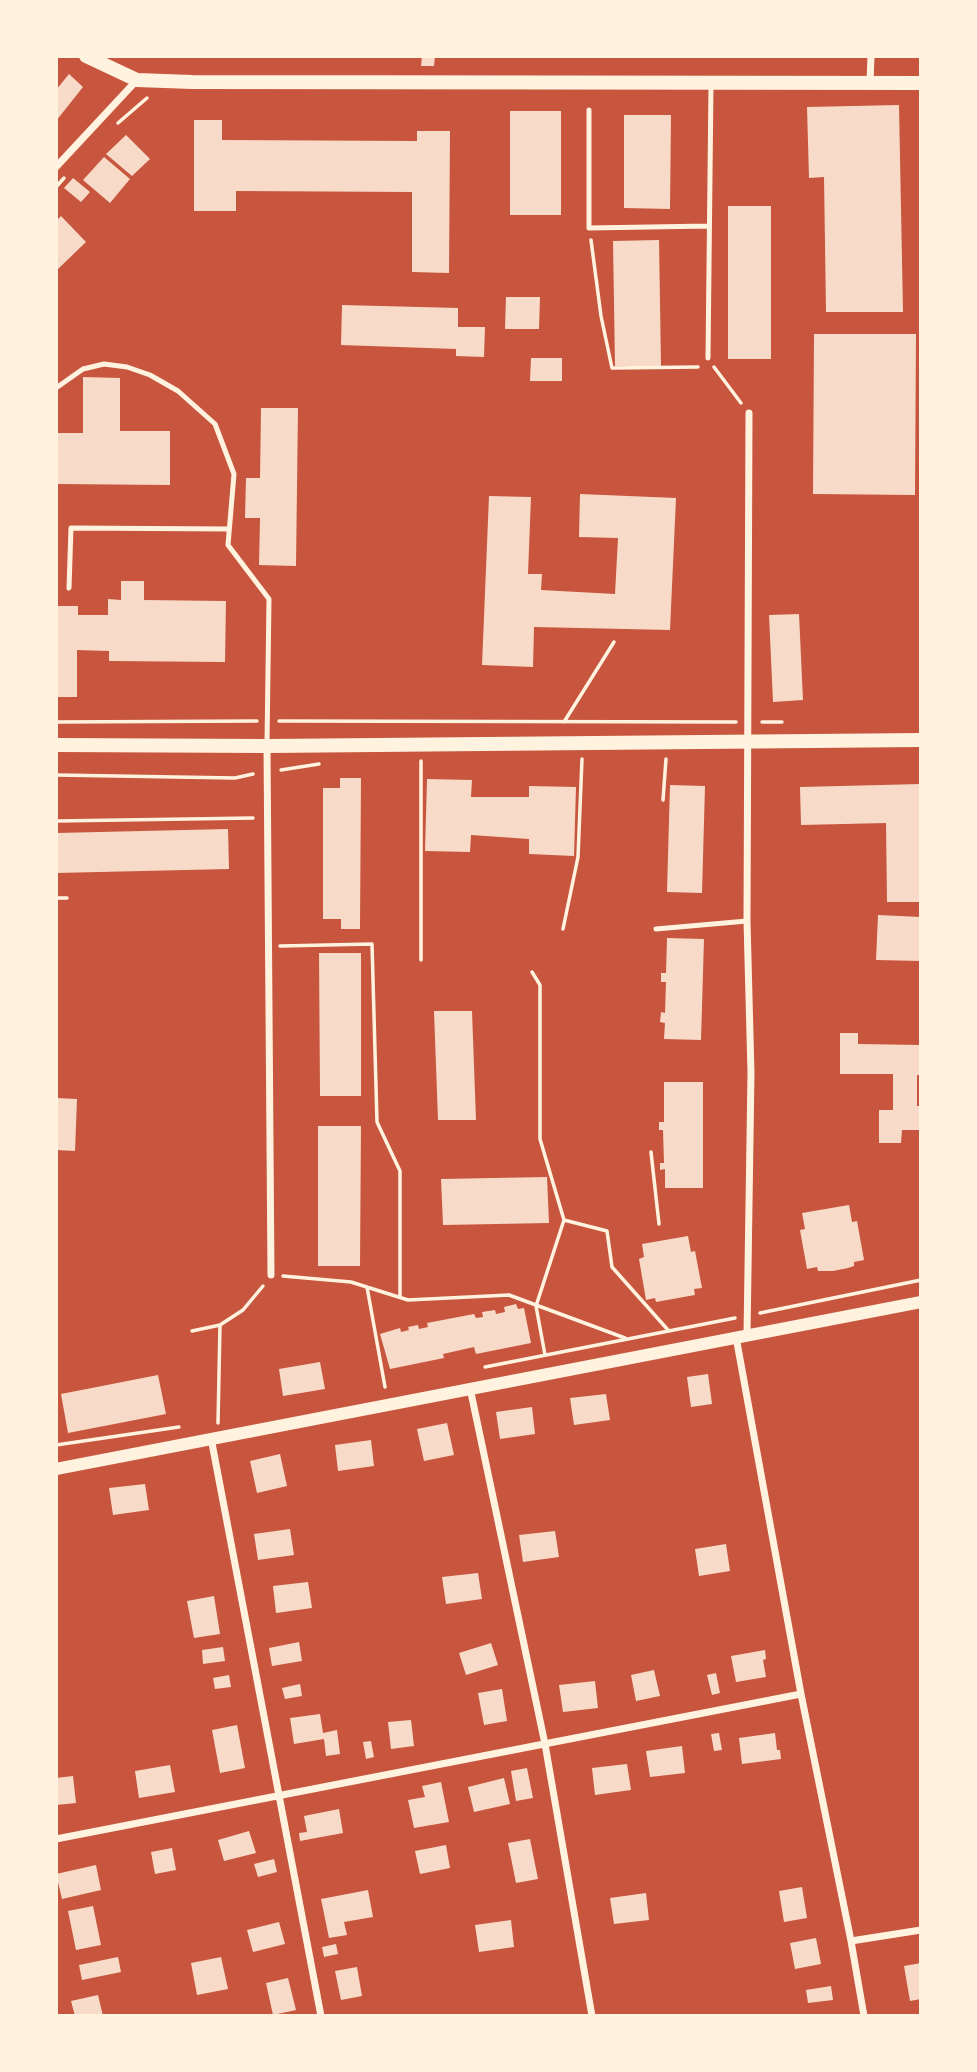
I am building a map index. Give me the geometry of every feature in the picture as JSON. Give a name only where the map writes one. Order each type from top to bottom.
[{"type":"main road","points":[[86,56],[137,80],[921,83]]},
{"type":"main road","points":[[56,745],[267,746],[921,740]]},
{"type":"street","points":[[870,83],[871,56]]},
{"type":"street","points":[[56,167],[137,80]]},
{"type":"street","points":[[749,413],[747,921],[751,1073],[747,1315],[742,1336],[801,1694],[864,2016]]},
{"type":"street","points":[[267,746],[271,1275]]},
{"type":"street","points":[[56,1469],[921,1302]]},
{"type":"street","points":[[470,1387],[544,1744],[592,2016]]},
{"type":"street","points":[[211,1438],[321,2016]]},
{"type":"street","points":[[56,1839],[801,1694]]},
{"type":"street","points":[[851,1941],[921,1930]]},
{"type":"lane","points":[[708,358],[711,83]]},
{"type":"lane","points":[[589,110],[589,228],[709,226]]},
{"type":"lane","points":[[56,388],[83,369],[104,363],[127,367],[150,375],[177,390],[215,424],[234,474],[228,545],[269,599],[267,746]]},
{"type":"lane","points":[[69,589],[71,528],[229,529]]},
{"type":"lane","points":[[656,929],[747,921]]},
{"type":"path","points":[[114,126],[153,92]]},
{"type":"path","points":[[56,187],[72,170]]},
{"type":"path","points":[[589,228],[601,316],[612,368],[715,367]]},
{"type":"path","points":[[708,358],[749,413]]},
{"type":"path","points":[[564,722],[614,642]]},
{"type":"path","points":[[56,722],[787,722]]},
{"type":"path","points":[[563,929],[578,857],[582,759]]},
{"type":"path","points":[[663,800],[666,759]]},
{"type":"path","points":[[410,761],[421,761],[421,960]]},
{"type":"path","points":[[56,775],[234,778],[326,763]]},
{"type":"path","points":[[56,821],[267,819]]},
{"type":"path","points":[[56,898],[67,898]]},
{"type":"path","points":[[268,946],[372,944],[377,1122],[400,1171],[400,1297]]},
{"type":"path","points":[[532,972],[540,985],[540,1139],[564,1220],[536,1306],[545,1356]]},
{"type":"path","points":[[651,1152],[659,1224]]},
{"type":"path","points":[[564,1220],[607,1231],[612,1267],[668,1331]]},
{"type":"path","points":[[192,1331],[220,1325],[243,1310],[271,1275],[351,1282],[408,1300],[509,1295],[627,1339]]},
{"type":"path","points":[[478,1369],[921,1280]]},
{"type":"path","points":[[367,1287],[385,1387],[373,1390]]},
{"type":"path","points":[[211,1438],[219,1421],[220,1325]]},
{"type":"path","points":[[205,1423],[219,1421]]},
{"type":"path","points":[[56,1445],[191,1425]]},
{"type":"building","points":[[422,56],[435,56],[434,66],[421,66]]},
{"type":"building","points":[[69,74],[83,87],[56,121],[56,90]]},
{"type":"building","points":[[899,105],[903,312],[826,312],[824,177],[809,178],[807,107]]},
{"type":"building","points":[[510,111],[561,111],[561,215],[510,215]]},
{"type":"building","points":[[624,115],[671,115],[670,209],[624,208]]},
{"type":"building","points":[[194,120],[222,120],[222,140],[417,141],[417,131],[450,131],[449,273],[412,272],[412,192],[236,191],[236,211],[194,211]]},
{"type":"building","points":[[126,135],[150,159],[132,176],[106,154]]},
{"type":"building","points":[[104,157],[130,179],[110,203],[83,180]]},
{"type":"building","points":[[73,178],[90,192],[81,202],[64,188]]},
{"type":"building","points":[[728,206],[771,206],[771,359],[728,359]]},
{"type":"building","points":[[61,216],[86,242],[58,269],[56,221]]},
{"type":"building","points":[[659,240],[661,366],[615,366],[613,241]]},
{"type":"building","points":[[506,297],[540,297],[539,329],[505,329]]},
{"type":"building","points":[[342,305],[458,308],[458,327],[485,327],[484,357],[456,356],[456,349],[341,345]]},
{"type":"building","points":[[814,334],[916,334],[915,495],[813,494]]},
{"type":"building","points":[[531,358],[562,358],[562,381],[530,381]]},
{"type":"building","points":[[83,377],[120,378],[120,431],[170,431],[170,485],[56,484],[56,433],[83,433]]},
{"type":"building","points":[[261,408],[298,408],[296,566],[259,565],[260,518],[245,518],[246,478],[260,478]]},
{"type":"building","points":[[580,494],[676,498],[670,630],[534,627],[533,667],[482,665],[489,496],[531,497],[528,574],[542,574],[541,590],[615,594],[618,538],[579,537]]},
{"type":"building","points":[[121,581],[144,581],[144,600],[226,601],[225,662],[109,661],[109,651],[77,650],[77,697],[56,697],[56,606],[78,606],[78,615],[108,615],[108,599],[121,600]]},
{"type":"building","points":[[799,614],[803,700],[773,702],[769,615]]},
{"type":"building","points":[[340,778],[361,778],[360,929],[341,929],[341,919],[323,919],[323,788],[340,788]]},
{"type":"building","points":[[427,779],[472,780],[471,797],[529,797],[529,786],[576,787],[574,856],[529,854],[529,839],[471,835],[470,852],[425,851]]},
{"type":"building","points":[[921,784],[921,902],[887,902],[886,823],[801,825],[800,787]]},
{"type":"building","points":[[670,785],[705,786],[702,893],[667,892]]},
{"type":"building","points":[[228,829],[229,869],[56,873],[56,833]]},
{"type":"building","points":[[878,915],[921,917],[921,961],[876,960]]},
{"type":"building","points":[[667,938],[704,939],[701,1040],[664,1039],[665,1023],[660,1022],[661,1012],[665,1013],[666,982],[661,982],[661,973],[666,973]]},
{"type":"building","points":[[319,953],[361,953],[361,1096],[320,1096]]},
{"type":"building","points":[[434,1011],[472,1011],[476,1120],[438,1120]]},
{"type":"building","points":[[840,1033],[858,1033],[858,1044],[921,1045],[917,1106],[921,1106],[921,1130],[902,1130],[901,1143],[879,1143],[879,1110],[893,1110],[893,1074],[840,1074]]},
{"type":"building","points":[[664,1082],[703,1082],[703,1188],[665,1188],[665,1169],[660,1170],[660,1163],[664,1163],[663,1130],[659,1130],[659,1122],[664,1122]]},
{"type":"building","points":[[56,1098],[77,1099],[75,1151],[56,1150]]},
{"type":"building","points":[[318,1126],[361,1126],[360,1266],[318,1266]]},
{"type":"building","points":[[547,1177],[549,1223],[443,1225],[441,1179]]},
{"type":"building","points":[[849,1205],[852,1222],[857,1221],[864,1260],[854,1262],[854,1266],[833,1271],[818,1271],[817,1267],[807,1269],[800,1230],[805,1229],[802,1213]]},
{"type":"building","points":[[688,1236],[691,1252],[695,1251],[702,1288],[694,1289],[695,1295],[656,1302],[655,1298],[646,1300],[639,1259],[644,1257],[642,1244]]},
{"type":"building","points":[[516,1304],[518,1309],[524,1308],[531,1343],[476,1354],[474,1347],[443,1354],[444,1358],[390,1369],[380,1334],[400,1328],[401,1332],[418,1325],[419,1329],[428,1327],[427,1323],[474,1314],[476,1318],[483,1317],[482,1312],[505,1312],[504,1307]]},
{"type":"building","points":[[320,1362],[325,1389],[283,1396],[279,1369]]},
{"type":"building","points":[[708,1374],[712,1404],[691,1407],[687,1377]]},
{"type":"building","points":[[158,1375],[166,1414],[68,1433],[61,1394]]},
{"type":"building","points":[[606,1394],[610,1420],[574,1425],[570,1398]]},
{"type":"building","points":[[532,1407],[535,1434],[500,1439],[496,1412]]},
{"type":"building","points":[[447,1423],[454,1455],[424,1461],[417,1429]]},
{"type":"building","points":[[371,1440],[374,1466],[338,1471],[335,1445]]},
{"type":"building","points":[[280,1454],[287,1486],[257,1493],[250,1461]]},
{"type":"building","points":[[145,1484],[149,1510],[113,1515],[109,1488]]},
{"type":"building","points":[[290,1529],[294,1555],[258,1560],[254,1534]]},
{"type":"building","points":[[555,1531],[559,1557],[523,1562],[519,1535]]},
{"type":"building","points":[[726,1544],[730,1571],[699,1576],[695,1549]]},
{"type":"building","points":[[478,1573],[482,1599],[446,1604],[442,1577]]},
{"type":"building","points":[[308,1582],[312,1608],[276,1613],[273,1586]]},
{"type":"building","points":[[214,1596],[220,1634],[194,1638],[187,1601]]},
{"type":"building","points":[[299,1642],[302,1661],[272,1666],[269,1648]]},
{"type":"building","points":[[491,1643],[498,1665],[466,1675],[459,1653]]},
{"type":"building","points":[[223,1647],[225,1661],[203,1664],[202,1650]]},
{"type":"building","points":[[765,1650],[766,1659],[763,1660],[766,1677],[736,1682],[731,1656]]},
{"type":"building","points":[[654,1670],[660,1696],[636,1701],[631,1675]]},
{"type":"building","points":[[716,1673],[720,1693],[712,1695],[707,1675]]},
{"type":"building","points":[[229,1675],[231,1687],[215,1689],[213,1678]]},
{"type":"building","points":[[595,1681],[598,1708],[563,1712],[559,1685]]},
{"type":"building","points":[[300,1684],[302,1696],[285,1699],[282,1688]]},
{"type":"building","points":[[502,1689],[507,1721],[484,1725],[478,1693]]},
{"type":"building","points":[[320,1714],[323,1733],[337,1730],[340,1754],[326,1756],[324,1739],[294,1744],[290,1718]]},
{"type":"building","points":[[411,1720],[414,1746],[391,1749],[388,1722]]},
{"type":"building","points":[[237,1725],[245,1768],[220,1773],[212,1730]]},
{"type":"building","points":[[719,1733],[722,1750],[714,1751],[711,1734]]},
{"type":"building","points":[[775,1733],[781,1759],[742,1764],[739,1738]]},
{"type":"building","points":[[371,1741],[374,1757],[366,1759],[363,1742]]},
{"type":"building","points":[[682,1746],[685,1773],[650,1777],[646,1751]]},
{"type":"building","points":[[627,1764],[631,1790],[595,1795],[592,1768]]},
{"type":"building","points":[[170,1765],[175,1792],[139,1798],[135,1771]]},
{"type":"building","points":[[527,1768],[533,1798],[516,1801],[511,1771]]},
{"type":"building","points":[[73,1776],[76,1803],[56,1805],[56,1778]]},
{"type":"building","points":[[504,1778],[510,1804],[474,1812],[468,1787]]},
{"type":"building","points":[[441,1782],[449,1822],[414,1828],[408,1800],[425,1797],[422,1786]]},
{"type":"building","points":[[339,1809],[343,1833],[300,1841],[299,1833],[307,1832],[304,1816]]},
{"type":"building","points":[[249,1831],[256,1853],[224,1861],[218,1840]]},
{"type":"building","points":[[530,1839],[538,1879],[516,1883],[508,1843]]},
{"type":"building","points":[[446,1845],[450,1868],[420,1874],[415,1851]]},
{"type":"building","points":[[172,1848],[176,1870],[155,1874],[151,1852]]},
{"type":"building","points":[[274,1859],[277,1872],[258,1877],[254,1864]]},
{"type":"building","points":[[96,1865],[101,1890],[62,1899],[56,1874]]},
{"type":"building","points":[[802,1887],[807,1918],[784,1922],[779,1891]]},
{"type":"building","points":[[368,1890],[373,1917],[344,1922],[347,1935],[329,1938],[321,1899]]},
{"type":"building","points":[[646,1893],[649,1920],[614,1924],[610,1898]]},
{"type":"building","points":[[93,1906],[101,1945],[76,1950],[68,1911]]},
{"type":"building","points":[[511,1920],[514,1947],[479,1952],[475,1925]]},
{"type":"building","points":[[279,1922],[285,1944],[253,1952],[247,1930]]},
{"type":"building","points":[[816,1938],[821,1964],[795,1969],[790,1943]]},
{"type":"building","points":[[336,1944],[338,1954],[324,1957],[322,1947]]},
{"type":"building","points":[[118,1957],[121,1972],[82,1980],[79,1965]]},
{"type":"building","points":[[221,1957],[228,1989],[197,1995],[191,1963]]},
{"type":"building","points":[[921,1963],[921,1999],[910,2001],[904,1966]]},
{"type":"building","points":[[357,1967],[362,1996],[341,2000],[335,1971]]},
{"type":"building","points":[[288,1978],[296,2010],[273,2015],[266,1983]]},
{"type":"building","points":[[831,1986],[833,2000],[808,2003],[806,1990]]},
{"type":"building","points":[[98,1995],[103,2016],[75,2016],[71,2001]]}]
